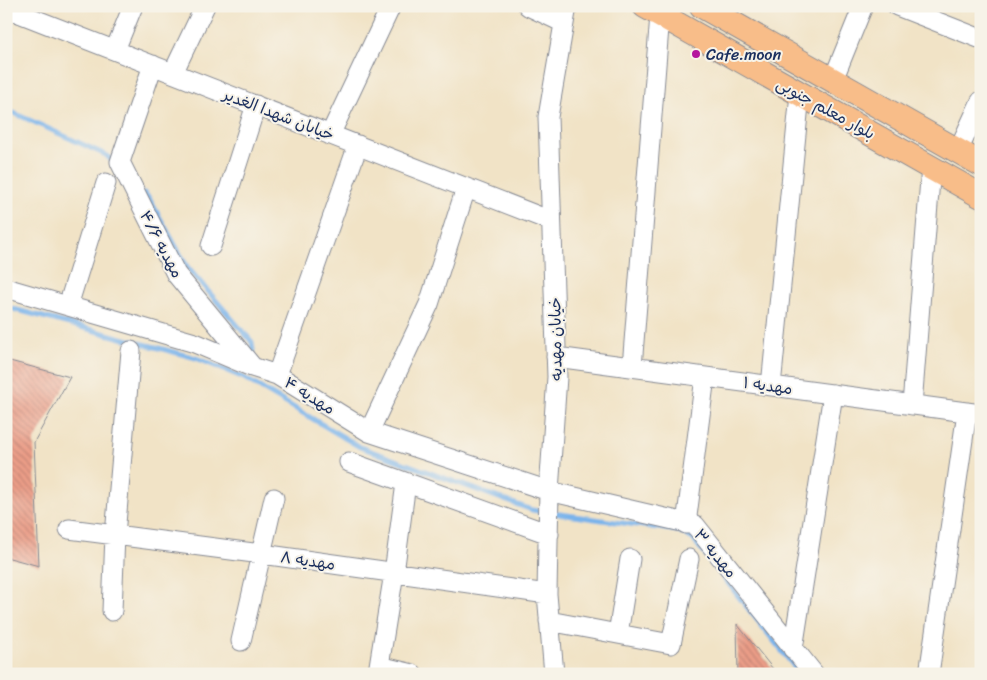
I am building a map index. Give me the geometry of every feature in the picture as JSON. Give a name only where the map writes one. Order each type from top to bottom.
[{"type":"main road","name":"بلوار معلم جنوبی","points":[[702,6],[981,164]]},
{"type":"main road","name":"بلوار معلم جنوبی","points":[[652,11],[981,196]]},
{"type":"street","points":[[114,50],[133,6]]},
{"type":"street","points":[[173,73],[205,6]]},
{"type":"street","points":[[330,134],[391,6]]},
{"type":"street","points":[[528,6],[565,15]]},
{"type":"street","points":[[833,80],[863,6]]},
{"type":"street","points":[[897,6],[981,38]]},
{"type":"street","name":"خیابان شهدا الغدیر","points":[[6,8],[552,222]]},
{"type":"street","points":[[632,367],[646,191],[652,11]]},
{"type":"street","name":"خیابان مهدیه","points":[[554,674],[547,594],[549,491],[557,377],[548,117],[565,15]]},
{"type":"street","name":"مهدیه ۴/۶","points":[[152,65],[120,162],[176,274],[252,366]]},
{"type":"street","points":[[771,386],[800,94]]},
{"type":"street","points":[[958,151],[981,101]]},
{"type":"street","points":[[211,246],[256,106]]},
{"type":"street","points":[[277,375],[358,145]]},
{"type":"street","points":[[912,405],[930,167]]},
{"type":"street","points":[[68,306],[106,183]]},
{"type":"street","points":[[369,432],[429,304],[466,188]]},
{"type":"street","name":"مهدیه ۴","points":[[6,288],[195,343],[277,375],[369,432],[549,491]]},
{"type":"street","points":[[112,611],[115,535],[131,351]]},
{"type":"street","name":"مهدیه ۱","points":[[556,357],[974,413]]},
{"type":"street","points":[[686,524],[705,377]]},
{"type":"street","points":[[794,649],[833,394]]},
{"type":"street","points":[[930,674],[942,590],[974,413]]},
{"type":"street","points":[[349,462],[549,534]]},
{"type":"street","points":[[406,483],[379,666],[413,674]]},
{"type":"street","name":"مهدیه ۳","points":[[549,491],[695,526],[814,674]]},
{"type":"street","points":[[241,641],[274,498]]},
{"type":"street","name":"مهدیه ۸","points":[[69,529],[547,594]]},
{"type":"street","points":[[618,634],[630,559]]},
{"type":"street","points":[[549,621],[671,644],[689,559]]},
{"type":"building","points":[[6,360],[70,377],[34,442],[39,566],[6,557]]},
{"type":"building","points":[[737,624],[777,674],[738,674]]},
{"type":"waterway","points":[[6,112],[14,113],[106,155],[115,164]]},
{"type":"waterway","points":[[144,193],[149,198],[188,268],[252,342],[254,358]]},
{"type":"waterway","points":[[6,307],[196,358],[244,378],[360,447],[532,510],[544,512]]},
{"type":"waterway","points":[[553,513],[679,531],[693,539],[800,674]]},
{"type":"place","name":"Cafe.moon","points":[[696,54]]}]
